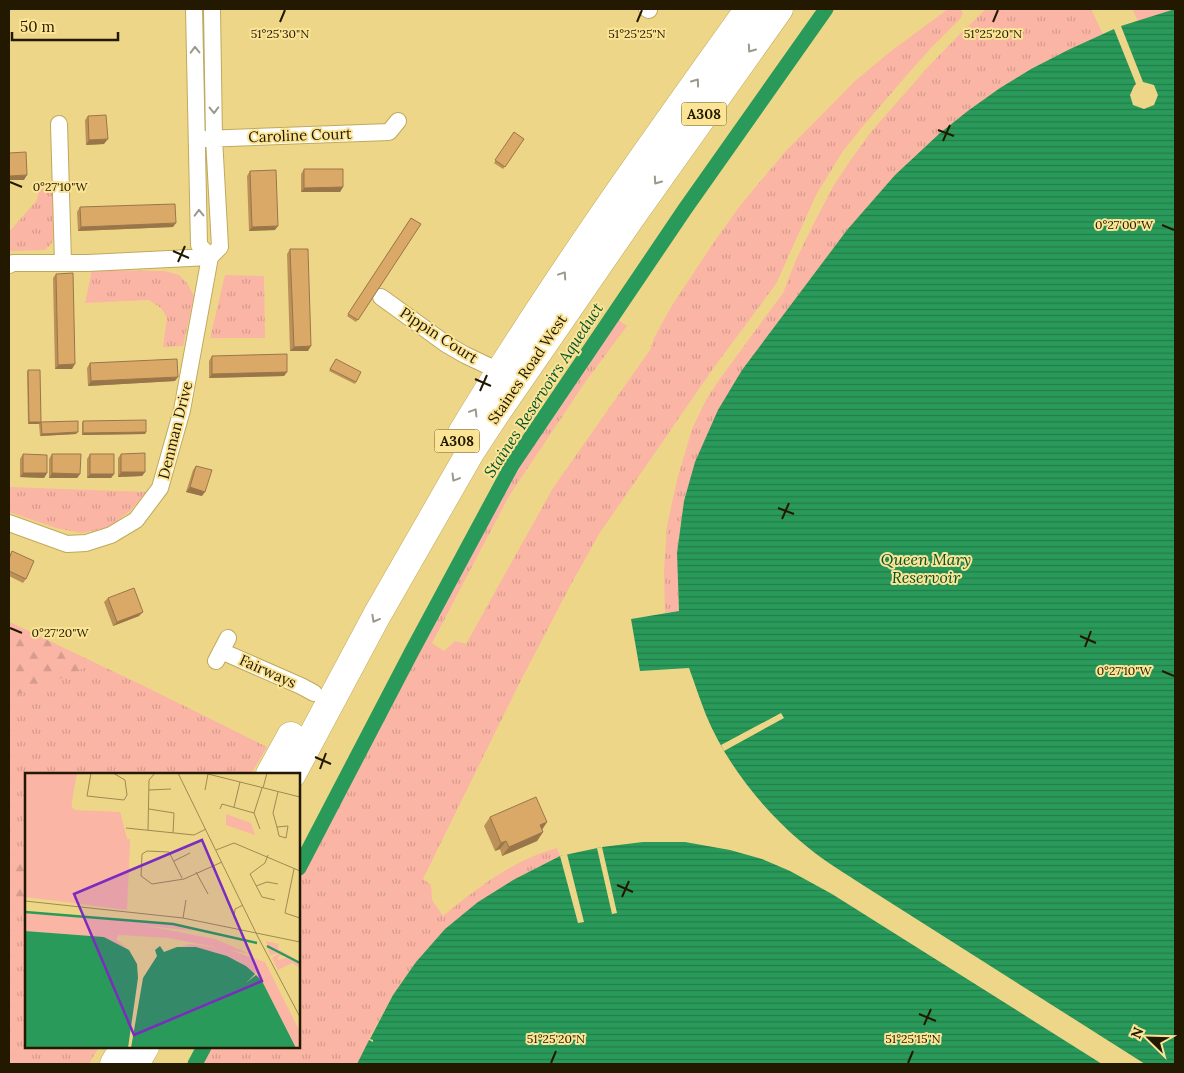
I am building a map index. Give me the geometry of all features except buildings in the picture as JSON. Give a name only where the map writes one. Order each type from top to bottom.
[{"type":"highway","name":"Staines Road West","points":[[271,773],[408,522],[499,372],[606,212],[749,9]]},
{"type":"highway","name":"Staines Road West","points":[[293,773],[405,566],[476,444],[635,212],[779,9]]},
{"type":"highway","points":[[114,1064],[123,1048]]},
{"type":"highway","points":[[135,1064],[144,1048]]},
{"type":"street","points":[[194,9],[199,245],[210,257]]},
{"type":"street","name":"Denman Drive","points":[[9,523],[67,544],[86,543],[111,535],[136,520],[160,488],[182,410],[210,257],[220,247],[214,138],[212,9]]},
{"type":"street","name":"Caroline Court","points":[[197,139],[389,132],[398,121]]},
{"type":"street","points":[[59,124],[63,262]]},
{"type":"street","points":[[9,265],[210,257]]},
{"type":"street","name":"Pippin Court","points":[[381,297],[446,344],[499,372]]},
{"type":"street","name":"Fairways","points":[[222,650],[314,693]]},
{"type":"green space","points":[[948,9],[960,9],[963,13],[960,19],[906,76],[843,151],[816,195],[776,284],[712,370],[599,534],[518,686],[423,879],[431,885],[432,900],[443,916],[482,885],[511,867],[557,848],[560,856],[515,879],[445,929],[416,962],[393,995],[357,1064],[200,1064],[208,1048],[300,1048],[300,875],[492,510],[515,469],[540,431],[617,319],[627,326],[586,381],[509,496],[432,643],[444,651],[455,641],[466,644],[553,488],[650,350],[654,338],[671,307],[739,207],[785,152],[855,81],[891,51]]},
{"type":"green space","points":[[986,9],[1091,9],[1103,34],[1031,69],[969,110],[940,133],[895,175],[847,230],[742,370],[684,501],[677,553],[679,611],[665,613],[664,571],[667,526],[677,480],[692,429],[706,400],[783,293],[796,260],[815,221],[834,185],[852,158],[871,132],[927,68]]},
{"type":"green space","points":[[1132,9],[1175,9],[1138,21]]},
{"type":"green space","points":[[39,189],[53,189],[55,236],[45,250],[9,251],[9,232],[37,200]]},
{"type":"green space","points":[[92,270],[165,271],[179,275],[187,283],[194,296],[183,346],[163,347],[167,318],[161,308],[149,300],[85,303]]},
{"type":"green space","points":[[225,275],[264,276],[265,338],[210,338]]},
{"type":"green space","points":[[9,487],[146,492],[130,511],[107,528],[82,533],[56,528],[9,512]]},
{"type":"green space","points":[[9,622],[267,747],[252,773],[25,773],[25,1048],[98,1048],[89,1064],[9,1064]]},
{"type":"green space","points":[[9,622],[95,663],[35,690],[9,696]]},
{"type":"green space","points":[[25,860],[25,905],[9,931],[9,873]]},
{"type":"water","name":"Queen Mary Reservoir","points":[[1175,9],[1175,1064],[1145,1064],[858,882],[820,857],[799,840],[771,813],[745,783],[723,750],[706,715],[689,668],[640,671],[631,619],[679,611],[677,553],[684,501],[695,462],[718,410],[742,370],[847,230],[895,175],[940,133],[1000,88],[1031,69],[1114,29],[1136,84],[1130,95],[1133,105],[1144,109],[1154,105],[1158,95],[1154,85],[1143,82],[1121,26]]},
{"type":"water","points":[[643,842],[685,842],[730,850],[762,859],[790,871],[832,894],[1102,1064],[357,1064],[369,1040],[373,1042],[370,1039],[393,995],[416,962],[445,929],[478,902],[515,879],[560,856],[602,847]]},
{"type":"pier","points":[[781,713],[784,718],[724,751],[721,745]]},
{"type":"pier","points":[[602,847],[617,913],[612,914],[597,848]]},
{"type":"pier","points":[[567,854],[584,922],[578,923],[560,856]]},
{"type":"waterway","name":"Staines Reservoirs Aqueduct","points":[[300,866],[512,465],[685,209],[826,9]]},
{"type":"waterway","name":"Staines Reservoirs Aqueduct","points":[[195,1064],[203,1048]]}]
